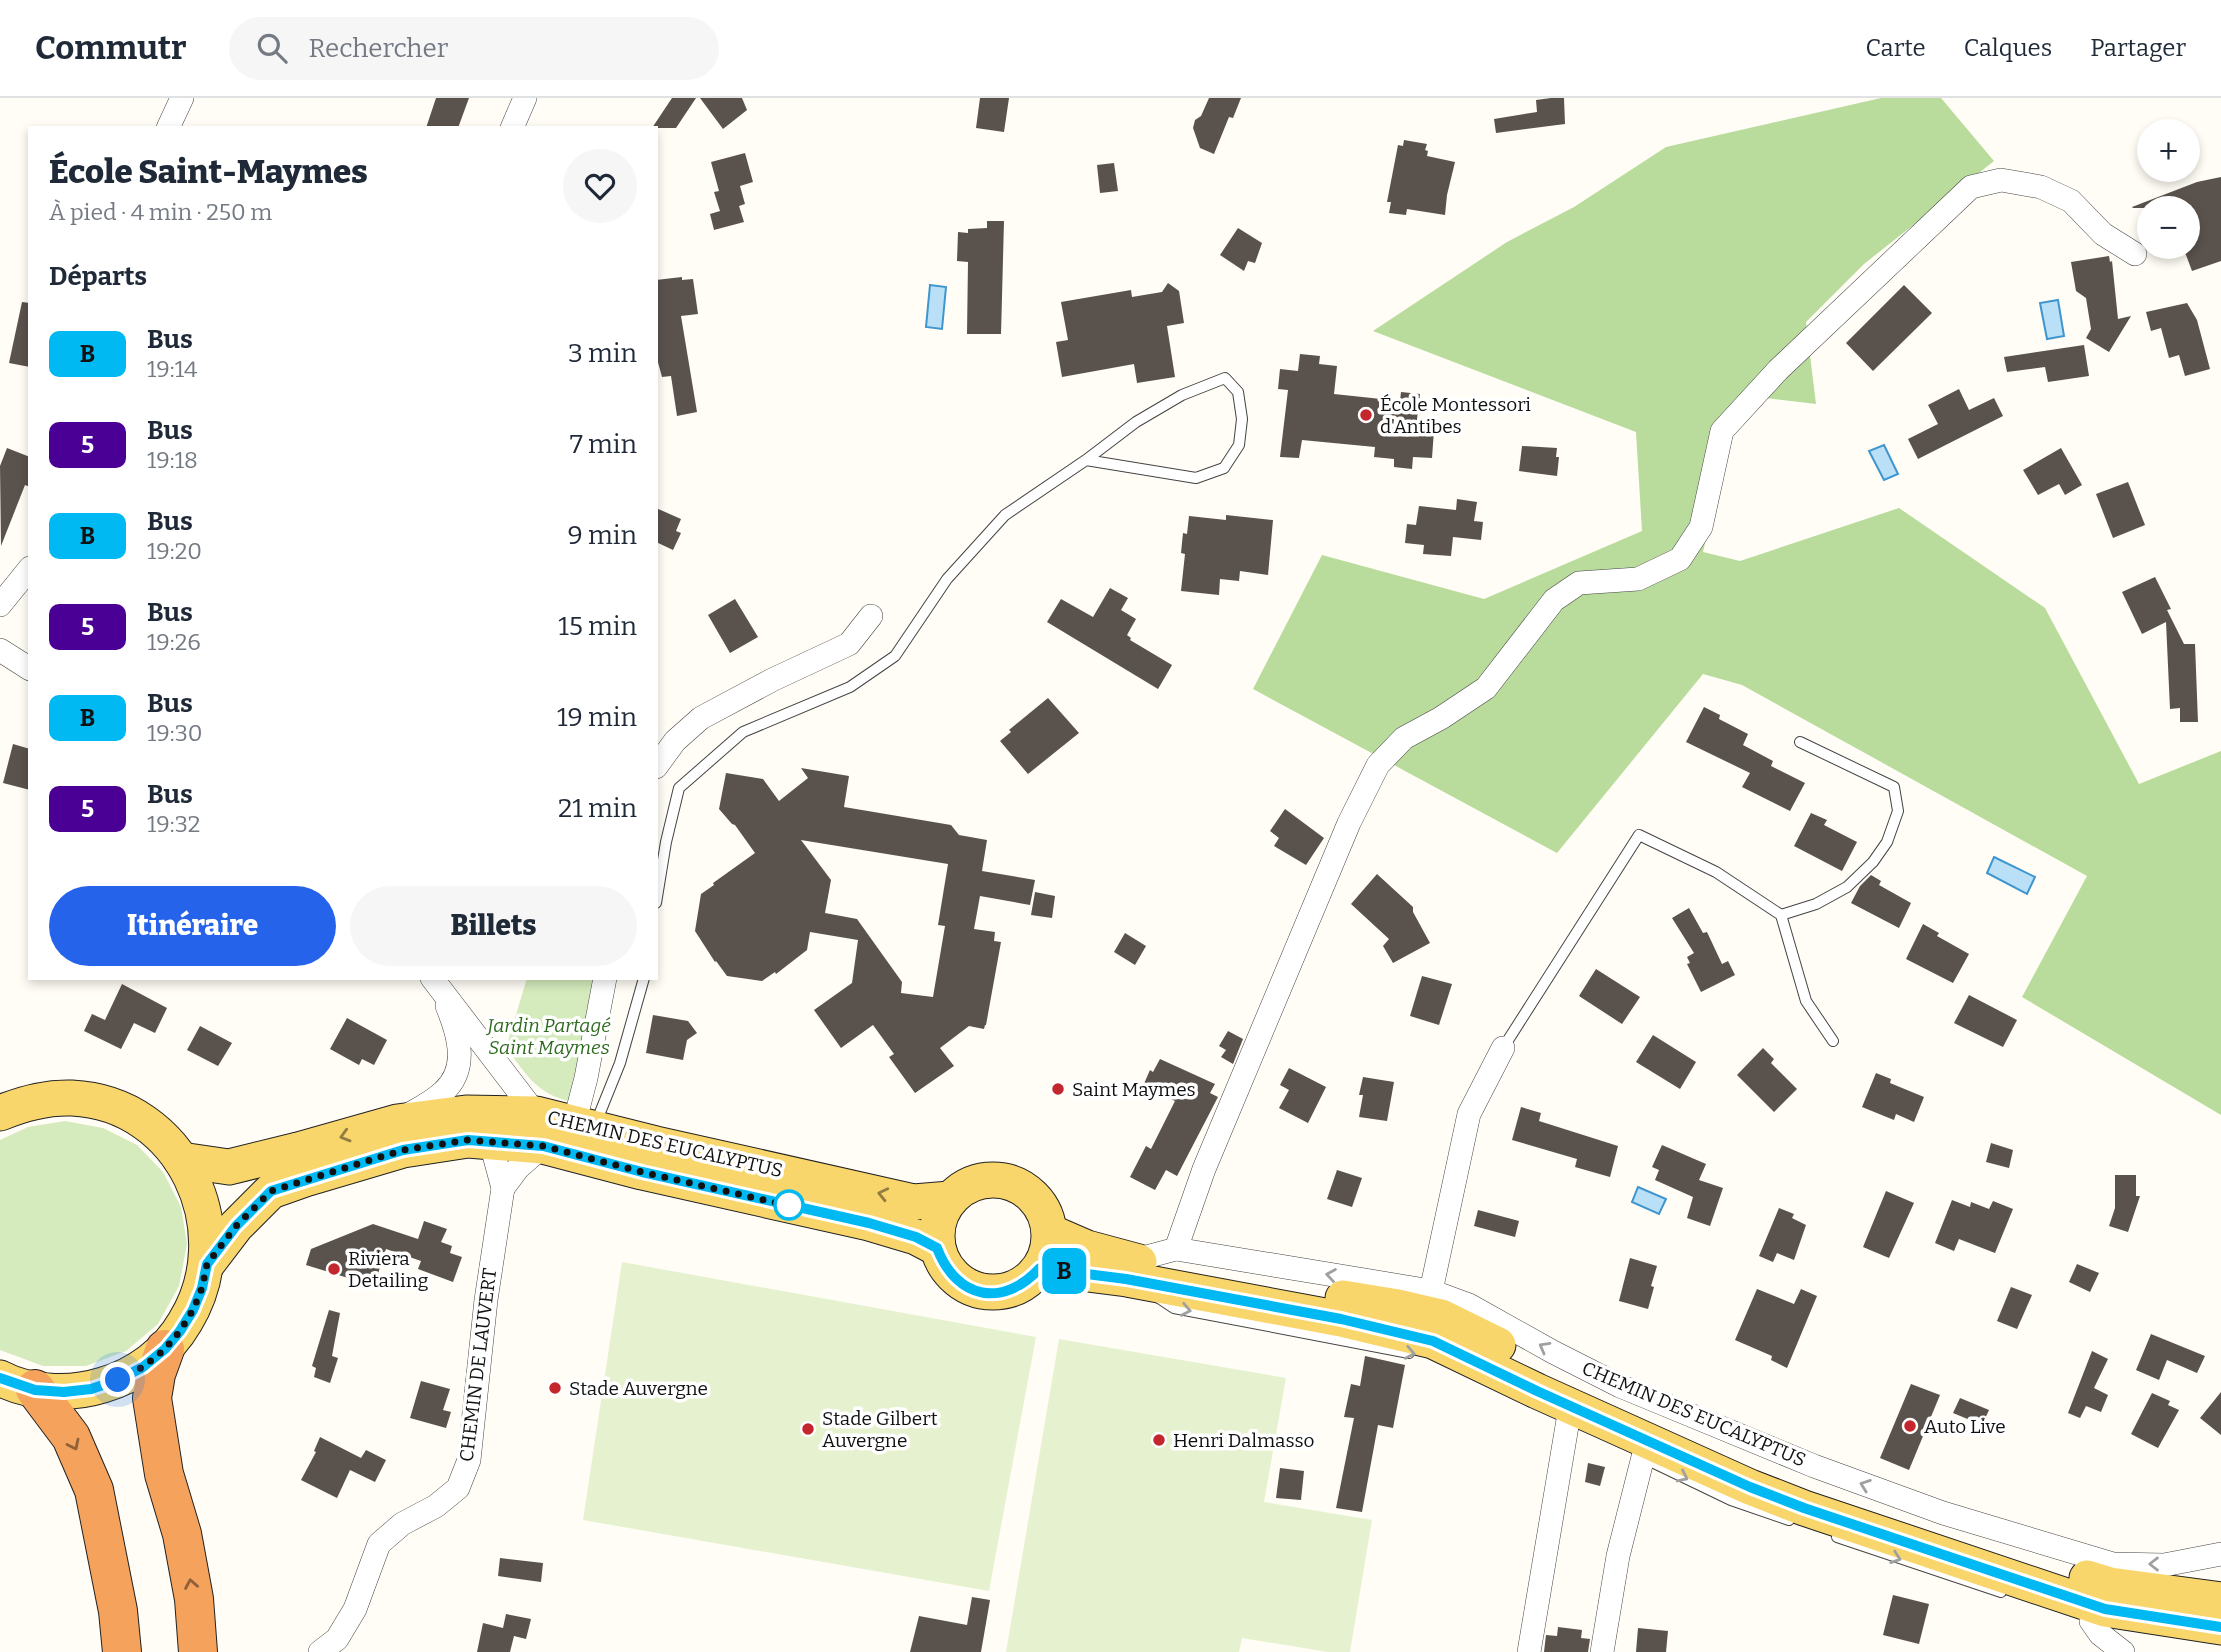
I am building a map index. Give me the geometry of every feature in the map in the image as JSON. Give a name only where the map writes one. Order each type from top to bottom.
[{"type":"highway","points":[[165,1349],[156,1374],[152,1398],[164,1474],[187,1560],[194,1599],[198,1652]]},
{"type":"highway","points":[[18,1384],[71,1437],[94,1490],[118,1611],[122,1652]]},
{"type":"main road","points":[[0,1113],[24,1103],[74,1098],[123,1111],[145,1124],[165,1140],[195,1184],[204,1209],[208,1237],[207,1264],[202,1288],[193,1310],[165,1349],[143,1367],[118,1380],[91,1389],[64,1392],[18,1384]]},
{"type":"main road","points":[[181,1160],[229,1167],[397,1122],[475,1113],[540,1130]]},
{"type":"main road","name":"CHEMIN DES EUCALYPTUS","points":[[207,1264],[236,1226],[271,1191],[403,1150],[584,1126],[914,1202],[950,1199]]},
{"type":"main road","name":"CHEMIN DES EUCALYPTUS","points":[[540,1130],[642,1172],[869,1223],[916,1237],[937,1248]]},
{"type":"main road","points":[[983,1180],[1002,1180],[1020,1186],[1035,1198],[1045,1214],[1050,1232],[1048,1251],[1040,1268],[1027,1282],[1010,1291],[992,1294],[973,1290],[957,1281],[944,1266],[937,1248],[936,1231],[941,1214],[950,1199],[965,1187],[983,1180]]},
{"type":"main road","name":"CHEMIN DES EUCALYPTUS","points":[[1050,1232],[1129,1270],[1433,1341],[1750,1487],[1804,1508],[2105,1609],[2221,1627]]},
{"type":"main road","name":"CHEMIN DES EUCALYPTUS","points":[[1040,1268],[1129,1270],[1398,1307],[1441,1317],[1661,1426],[1811,1486],[1938,1531],[2110,1585],[2221,1600]]},
{"type":"street","points":[[168,126],[182,98]]},
{"type":"street","points":[[513,126],[525,98]]},
{"type":"street","points":[[1176,1249],[1204,1169],[1349,823],[1378,765],[1404,738],[1441,718],[1486,688],[1541,616],[1562,594],[1579,583],[1638,579],[1680,559],[1702,527],[1722,431],[1778,370],[1971,187],[2001,180],[2041,187],[2071,201],[2103,234],[2135,254]]},
{"type":"street","points":[[0,605],[28,570]]},
{"type":"street","points":[[658,764],[675,741],[701,718],[772,680],[849,644],[871,616]]},
{"type":"street","points":[[0,650],[28,668]]},
{"type":"street","points":[[584,1126],[586,1078],[605,980]]},
{"type":"street","name":"CHEMIN DES EUCALYPTUS","points":[[397,1122],[442,1094],[455,1079],[461,1062],[453,1022],[436,983]]},
{"type":"street","name":"CHEMIN DES EUCALYPTUS","points":[[436,983],[540,1130]]},
{"type":"street","points":[[1431,1292],[1469,1115],[1503,1048]]},
{"type":"street","points":[[503,1188],[540,1130]]},
{"type":"street","name":"CHEMIN DE LAUVERT","points":[[320,1652],[337,1639],[355,1609],[379,1544],[402,1524],[436,1506],[458,1488],[469,1460],[486,1300],[503,1188],[490,1140]]},
{"type":"street","name":"CHEMIN DES EUCALYPTUS","points":[[1129,1270],[1176,1249],[1431,1292],[1469,1305],[1620,1386],[1814,1466],[1943,1513],[2113,1564],[2164,1565],[2221,1554]]},
{"type":"street","points":[[1529,1652],[1568,1420]]},
{"type":"street","points":[[1602,1652],[1638,1455]]},
{"type":"street","points":[[2091,1621],[2101,1634],[2123,1652]]},
{"type":"lane","points":[[658,891],[679,788],[743,732],[850,687],[895,656],[947,579],[1005,515],[1136,422],[1182,395],[1225,378],[1238,392],[1242,419],[1239,445],[1224,468],[1196,478],[1086,460]]},
{"type":"lane","points":[[1781,915],[1816,904],[1847,887],[1873,862],[1887,842],[1898,811],[1894,787],[1800,743]]},
{"type":"lane","points":[[1503,1048],[1639,835],[1716,872],[1781,915],[1806,1002],[1833,1041]]},
{"type":"lane","points":[[584,1126],[621,1063],[643,980]]},
{"type":"lane","name":"CHEMIN DES EUCALYPTUS","points":[[1129,1270],[1174,1308],[1426,1356]]},
{"type":"lane","points":[[1638,1455],[1731,1500],[1796,1523]]},
{"type":"lane","points":[[1822,1532],[2017,1598]]},
{"type":"lane","points":[[2171,1631],[2221,1633]]},
{"type":"green space","points":[[1881,98],[1941,98],[1994,161],[1864,264],[1806,322],[1816,404],[1739,395],[1703,552],[1740,561],[1899,508],[2045,608],[2139,784],[2221,751],[2221,1115],[2022,997],[2087,876],[1742,685],[1703,674],[1557,853],[1253,689],[1322,555],[1484,599],[1642,531],[1636,432],[1373,331],[1507,242],[1574,207],[1666,147]]},
{"type":"green space","name":"Jardin Partagé Saint Maymes","points":[[526,980],[598,980],[572,1102],[541,1089],[506,1048]]},
{"type":"green space","points":[[65,1121],[103,1128],[137,1145],[163,1172],[181,1207],[187,1244],[179,1286],[158,1324],[126,1351],[86,1366],[43,1366],[0,1350],[0,1140],[28,1127]]},
{"type":"green space","name":"Stade Gilbert Auvergne","points":[[622,1262],[1036,1337],[989,1591],[583,1520]]},
{"type":"green space","name":"Henri Dalmasso","points":[[1059,1339],[1286,1378],[1264,1502],[1372,1520],[1350,1652],[1328,1652],[1242,1638],[1239,1652],[1006,1652]]},
{"type":"water","points":[[930,285],[946,287],[942,329],[926,327]]},
{"type":"water","points":[[2058,300],[2064,336],[2047,339],[2040,303]]},
{"type":"water","points":[[1884,445],[1898,474],[1884,480],[1869,451]]},
{"type":"water","points":[[1994,857],[2035,877],[2027,894],[1987,873]]},
{"type":"water","points":[[1638,1187],[1666,1199],[1659,1214],[1632,1202]]},
{"type":"building","points":[[436,98],[469,98],[459,126],[427,126]]},
{"type":"building","points":[[672,98],[696,98],[676,128],[653,126]]},
{"type":"building","points":[[700,98],[742,98],[747,110],[723,129]]},
{"type":"building","points":[[980,98],[1009,98],[1004,132],[976,128]]},
{"type":"building","points":[[1209,98],[1241,98],[1233,118],[1229,117],[1214,154],[1200,148],[1193,128]]},
{"type":"building","points":[[1564,98],[1565,124],[1496,133],[1494,119],[1537,112],[1536,100]]},
{"type":"building","points":[[1404,140],[1427,144],[1427,156],[1455,162],[1445,215],[1407,209],[1406,215],[1389,213],[1391,202],[1387,202],[1398,145],[1403,146]]},
{"type":"building","points":[[745,153],[753,182],[740,186],[745,204],[739,206],[744,222],[714,230],[710,214],[720,211],[714,192],[719,191],[711,162]]},
{"type":"building","points":[[1114,163],[1118,191],[1100,193],[1097,165]]},
{"type":"building","points":[[2221,177],[2221,261],[2192,271],[2188,259],[2200,259],[2200,196],[2161,196],[2200,181]]},
{"type":"building","points":[[987,221],[1004,221],[1001,334],[967,334],[968,262],[957,261],[958,232],[968,233],[968,229],[987,228]]},
{"type":"building","points":[[1238,228],[1262,243],[1255,263],[1248,261],[1244,271],[1220,255]]},
{"type":"building","points":[[2109,256],[2110,262],[2112,261],[2118,319],[2131,316],[2109,352],[2086,338],[2091,329],[2086,298],[2076,291],[2071,262]]},
{"type":"building","points":[[682,277],[682,280],[693,279],[698,314],[681,316],[697,412],[677,416],[671,376],[662,377],[658,362],[658,280]]},
{"type":"building","points":[[1168,283],[1179,291],[1184,323],[1167,326],[1175,377],[1137,383],[1134,364],[1062,377],[1056,342],[1068,340],[1061,302],[1131,290],[1132,297],[1162,292]]},
{"type":"building","points":[[1904,285],[1932,313],[1873,371],[1846,343]]},
{"type":"building","points":[[22,302],[28,303],[28,367],[9,363]]},
{"type":"building","points":[[2187,303],[2197,320],[2210,369],[2185,376],[2179,355],[2169,358],[2161,328],[2151,331],[2146,312]]},
{"type":"building","points":[[2084,345],[2089,376],[2048,382],[2045,367],[2007,372],[2004,357]]},
{"type":"building","points":[[1300,354],[1320,356],[1319,364],[1337,366],[1334,394],[1400,401],[1401,392],[1420,394],[1416,428],[1434,430],[1432,458],[1413,457],[1412,469],[1394,467],[1394,459],[1374,457],[1375,447],[1302,440],[1299,458],[1280,457],[1288,390],[1278,389],[1280,369],[1298,371]]},
{"type":"building","points":[[1959,389],[1969,410],[1994,398],[2003,416],[1918,459],[1908,439],[1938,424],[1928,405]]},
{"type":"building","points":[[1522,446],[1557,448],[1557,476],[1519,471]]},
{"type":"building","points":[[7,448],[28,456],[28,486],[25,485],[1,546],[0,466]]},
{"type":"building","points":[[2061,448],[2082,485],[2065,495],[2059,484],[2038,495],[2023,470]]},
{"type":"building","points":[[2128,482],[2145,525],[2113,538],[2096,494]]},
{"type":"building","points":[[1457,499],[1477,502],[1474,521],[1483,522],[1481,540],[1453,537],[1451,556],[1423,554],[1424,545],[1405,543],[1407,524],[1416,525],[1419,506],[1456,510]]},
{"type":"building","points":[[658,509],[681,519],[676,531],[681,533],[673,550],[658,543]]},
{"type":"building","points":[[1226,515],[1273,520],[1268,575],[1240,571],[1239,581],[1220,579],[1219,595],[1181,591],[1185,554],[1181,553],[1183,533],[1187,534],[1189,516],[1226,520]]},
{"type":"building","points":[[2155,577],[2184,644],[2195,644],[2198,722],[2180,722],[2180,708],[2170,709],[2166,622],[2142,634],[2122,592]]},
{"type":"building","points":[[1110,588],[1128,598],[1121,610],[1136,619],[1127,635],[1130,640],[1172,665],[1158,689],[1047,622],[1061,599],[1093,617]]},
{"type":"building","points":[[735,599],[758,637],[730,653],[708,615]]},
{"type":"building","points":[[1048,698],[1079,733],[1028,774],[1000,741],[1011,732],[1009,730]]},
{"type":"building","points":[[1704,707],[1720,715],[1719,719],[1748,734],[1743,745],[1773,761],[1771,766],[1805,783],[1790,811],[1742,787],[1750,773],[1686,742]]},
{"type":"building","points":[[13,744],[28,748],[28,789],[3,783]]},
{"type":"building","points":[[801,768],[849,776],[844,807],[951,825],[959,835],[987,840],[982,871],[1035,880],[1030,905],[980,896],[974,929],[995,932],[994,941],[1001,942],[986,1025],[984,1029],[969,1026],[940,1048],[954,1066],[915,1093],[889,1057],[894,1054],[873,1025],[841,1048],[814,1010],[852,983],[858,940],[810,932],[807,950],[776,974],[775,972],[762,981],[727,976],[695,931],[701,894],[755,853],[735,825],[719,809],[726,773],[763,779],[779,801],[808,778]],"holes":[[[801,840],[948,864],[938,925],[945,926],[933,997],[901,993],[902,982],[857,919],[825,913],[831,880]]]},
{"type":"building","points":[[1285,809],[1324,838],[1306,865],[1274,846],[1279,838],[1270,831]]},
{"type":"building","points":[[1811,813],[1827,820],[1824,825],[1857,842],[1842,871],[1794,846]]},
{"type":"building","points":[[1377,874],[1413,907],[1413,912],[1430,943],[1393,963],[1383,946],[1389,939],[1351,904]]},
{"type":"building","points":[[1871,875],[1881,881],[1879,885],[1911,903],[1899,928],[1851,903],[1860,886]]},
{"type":"building","points":[[1035,892],[1055,896],[1052,918],[1031,915]]},
{"type":"building","points":[[1689,908],[1703,933],[1707,932],[1722,964],[1728,961],[1735,975],[1701,992],[1687,964],[1690,963],[1687,957],[1694,953],[1672,918]]},
{"type":"building","points":[[1923,924],[1939,933],[1937,936],[1969,954],[1953,983],[1906,959]]},
{"type":"building","points":[[1125,933],[1146,946],[1135,965],[1114,952]]},
{"type":"building","points":[[1596,969],[1640,997],[1622,1024],[1579,996]]},
{"type":"building","points":[[1422,976],[1452,984],[1439,1025],[1410,1016]]},
{"type":"building","points":[[122,984],[167,1008],[155,1033],[134,1023],[121,1049],[84,1031],[92,1014],[105,1020]]},
{"type":"building","points":[[1969,995],[2017,1020],[2003,1047],[1954,1023]]},
{"type":"building","points":[[653,1015],[688,1021],[697,1033],[687,1040],[683,1060],[646,1053]]},
{"type":"building","points":[[347,1018],[387,1040],[374,1065],[362,1059],[359,1065],[330,1049]]},
{"type":"building","points":[[200,1026],[232,1043],[218,1066],[187,1050]]},
{"type":"building","points":[[1228,1031],[1243,1039],[1233,1064],[1221,1057],[1226,1050],[1219,1046]]},
{"type":"building","points":[[1653,1035],[1696,1062],[1680,1089],[1636,1062]]},
{"type":"building","points":[[1763,1048],[1774,1059],[1771,1063],[1797,1089],[1774,1112],[1737,1075]]},
{"type":"building","points":[[1160,1059],[1215,1084],[1210,1093],[1218,1097],[1177,1176],[1166,1170],[1155,1190],[1130,1177],[1146,1146],[1151,1149],[1175,1101],[1143,1086],[1150,1070],[1153,1072]]},
{"type":"building","points":[[1289,1068],[1326,1087],[1308,1123],[1279,1108],[1289,1090],[1280,1085]]},
{"type":"building","points":[[1876,1073],[1891,1079],[1890,1083],[1924,1097],[1914,1122],[1896,1114],[1894,1120],[1862,1107]]},
{"type":"building","points":[[1363,1077],[1394,1082],[1387,1121],[1359,1117],[1363,1095],[1359,1095]]},
{"type":"building","points":[[1521,1107],[1541,1113],[1539,1121],[1618,1146],[1610,1177],[1575,1167],[1577,1159],[1512,1140]]},
{"type":"building","points":[[1991,1143],[2013,1150],[2009,1168],[1986,1162]]},
{"type":"building","points":[[1662,1145],[1706,1164],[1699,1180],[1723,1188],[1710,1226],[1687,1218],[1693,1197],[1655,1180],[1659,1170],[1652,1167]]},
{"type":"building","points":[[1337,1170],[1362,1178],[1352,1207],[1327,1199]]},
{"type":"building","points":[[2115,1175],[2136,1175],[2136,1196],[2140,1196],[2128,1232],[2109,1226],[2115,1208]]},
{"type":"building","points":[[1886,1191],[1914,1203],[1889,1258],[1863,1247]]},
{"type":"building","points":[[1952,1200],[1970,1207],[1971,1202],[1989,1209],[1993,1201],[2013,1209],[1995,1253],[1959,1239],[1954,1251],[1935,1243]]},
{"type":"building","points":[[1779,1208],[1794,1214],[1792,1218],[1806,1225],[1794,1260],[1777,1253],[1773,1262],[1759,1256]]},
{"type":"building","points":[[1478,1210],[1519,1221],[1515,1237],[1474,1226]]},
{"type":"building","points":[[424,1221],[447,1229],[441,1242],[452,1246],[450,1253],[462,1257],[453,1282],[418,1269],[421,1261],[386,1249],[374,1286],[306,1265],[311,1249],[373,1224],[418,1239]]},
{"type":"building","points":[[1630,1258],[1657,1266],[1648,1309],[1619,1301]]},
{"type":"building","points":[[2077,1264],[2099,1273],[2090,1292],[2069,1282]]},
{"type":"building","points":[[2011,1287],[2032,1295],[2017,1329],[1997,1321]]},
{"type":"building","points":[[1757,1289],[1794,1304],[1801,1289],[1817,1296],[1787,1368],[1771,1360],[1772,1356],[1735,1340]]},
{"type":"building","points":[[329,1310],[340,1313],[332,1356],[338,1358],[330,1383],[314,1377],[316,1368],[312,1366]]},
{"type":"building","points":[[2151,1334],[2205,1356],[2197,1373],[2167,1360],[2159,1380],[2136,1370]]},
{"type":"building","points":[[2092,1351],[2108,1359],[2094,1388],[2108,1395],[2101,1412],[2086,1406],[2080,1418],[2068,1413]]},
{"type":"building","points":[[1365,1356],[1405,1365],[1393,1428],[1378,1425],[1362,1512],[1336,1508],[1354,1418],[1344,1417],[1351,1384],[1360,1386]]},
{"type":"building","points":[[421,1381],[450,1389],[443,1410],[451,1412],[446,1428],[410,1418]]},
{"type":"building","name":"Auto Live","points":[[1911,1384],[1940,1395],[1909,1470],[1880,1458]]},
{"type":"building","points":[[2221,1392],[2221,1435],[2200,1418]]},
{"type":"building","points":[[2152,1393],[2170,1401],[2168,1405],[2179,1410],[2158,1448],[2131,1434]]},
{"type":"building","points":[[1960,1398],[1989,1410],[1982,1425],[1953,1413]]},
{"type":"building","points":[[320,1437],[361,1458],[366,1450],[386,1460],[375,1482],[350,1470],[337,1498],[301,1480],[316,1452],[314,1451]]},
{"type":"building","points":[[1588,1463],[1605,1467],[1600,1486],[1585,1482]]},
{"type":"building","points":[[1280,1468],[1304,1471],[1301,1500],[1276,1498]]},
{"type":"building","points":[[500,1558],[543,1563],[541,1582],[498,1576]]},
{"type":"building","points":[[1893,1595],[1929,1604],[1919,1644],[1883,1635]]},
{"type":"building","points":[[972,1597],[990,1600],[981,1652],[910,1652],[919,1616],[967,1625]]},
{"type":"building","points":[[506,1614],[531,1619],[526,1639],[514,1636],[510,1652],[477,1652],[483,1623],[503,1628]]},
{"type":"building","points":[[1558,1627],[1582,1630],[1581,1638],[1590,1639],[1588,1652],[1544,1652],[1546,1635],[1557,1636]]},
{"type":"building","points":[[1638,1628],[1668,1631],[1666,1652],[1636,1652]]},
{"type":"bus line","name":"B","points":[[0,1378],[35,1390],[64,1392],[91,1389],[118,1380],[143,1367],[165,1349],[180,1331],[202,1288],[207,1264],[236,1226],[271,1191],[403,1150],[468,1140],[490,1140],[543,1146],[642,1172],[869,1223],[916,1237],[937,1248],[944,1266],[957,1281],[973,1290],[992,1294],[1010,1291],[1027,1282],[1040,1268],[1126,1279],[1341,1319],[1433,1341],[1750,1487],[1804,1508],[2105,1609],[2221,1627]]},
{"type":"place","name":"École Montessori d'Antibes","points":[[1366,415]]},
{"type":"place","name":"Saint Maymes","points":[[1058,1089]]},
{"type":"place","name":"Riviera Detailing","points":[[334,1269]]},
{"type":"place","name":"Stade Auvergne","points":[[555,1388]]},
{"type":"place","name":"Auto Live","points":[[1910,1426]]},
{"type":"place","name":"Stade Gilbert Auvergne","points":[[808,1429]]},
{"type":"place","name":"Henri Dalmasso","points":[[1159,1440]]},
{"type":"route","points":[[118,1380],[143,1367],[165,1349],[180,1331],[202,1288],[207,1264],[236,1226],[271,1191],[403,1150],[482,1139],[543,1146],[799,1208],[789,1205]]}]
